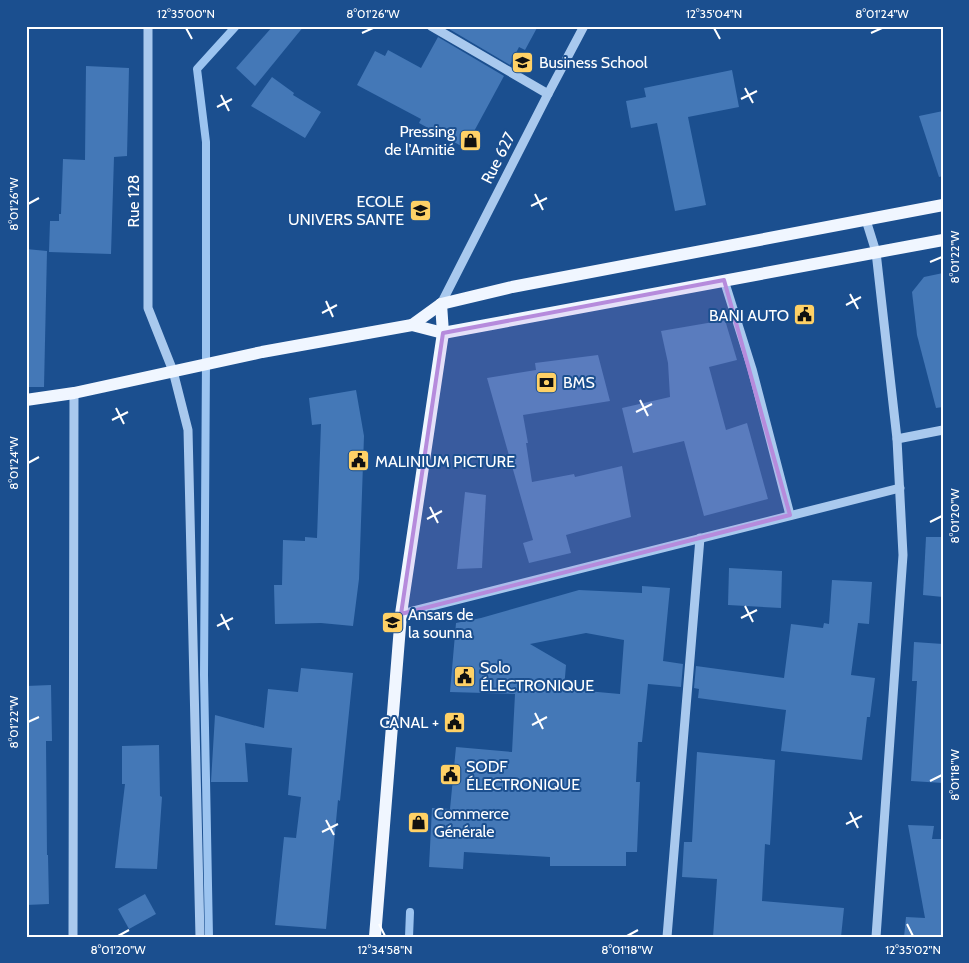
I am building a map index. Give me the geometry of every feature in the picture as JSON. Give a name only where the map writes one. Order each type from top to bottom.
[{"type":"main road","points":[[412,325],[441,304],[512,287],[943,205]]},
{"type":"main road","points":[[26,400],[74,393],[202,364],[412,325],[443,333],[943,240]]},
{"type":"main road","points":[[375,937],[401,614],[443,333],[441,304]]},
{"type":"street","name":"Rue 128","points":[[148,26],[148,308],[173,371],[188,430],[200,937]]},
{"type":"street","points":[[432,26],[548,94]]},
{"type":"street","name":"Rue 627","points":[[441,304],[584,26]]},
{"type":"street","points":[[866,220],[876,252],[897,439],[903,555],[876,937]]},
{"type":"street","points":[[724,280],[752,369],[790,516]]},
{"type":"street","points":[[73,937],[74,393]]},
{"type":"street","points":[[897,439],[943,430]]},
{"type":"street","points":[[401,614],[900,488]]},
{"type":"street","points":[[668,937],[700,538]]},
{"type":"highlighted area","points":[[724,280],[790,515],[401,614],[443,333]]},
{"type":"building","points":[[273,26],[304,26],[255,86],[236,68]]},
{"type":"building","points":[[444,26],[538,26],[525,50],[519,47],[510,65]]},
{"type":"building","points":[[438,37],[504,76],[465,148],[419,123],[421,119],[357,85],[375,51],[385,56],[388,50],[421,68]]},
{"type":"building","points":[[86,66],[129,68],[127,156],[114,157],[111,254],[49,252],[50,221],[59,221],[59,214],[61,214],[63,159],[85,160]]},
{"type":"building","points":[[732,70],[739,107],[688,117],[706,205],[675,211],[657,123],[631,128],[626,101],[646,97],[644,88]]},
{"type":"building","points":[[272,77],[294,93],[293,95],[321,112],[305,138],[251,106]]},
{"type":"building","points":[[943,111],[943,176],[939,177],[919,116]]},
{"type":"building","points":[[26,249],[47,251],[44,387],[26,387]]},
{"type":"building","points":[[943,273],[943,407],[936,408],[917,335],[912,292],[924,277]]},
{"type":"building","points":[[725,320],[737,360],[709,367],[726,430],[747,423],[768,499],[704,516],[684,441],[633,453],[622,408],[670,397],[668,363],[661,331]]},
{"type":"building","points":[[598,355],[610,401],[523,415],[532,482],[574,474],[575,477],[622,466],[631,517],[566,535],[571,553],[529,563],[523,543],[533,540],[487,378],[536,370],[535,363]]},
{"type":"building","points":[[356,390],[364,436],[359,579],[353,626],[321,623],[275,624],[274,585],[282,585],[283,540],[305,541],[305,537],[317,538],[321,424],[312,425],[309,398]]},
{"type":"building","points":[[465,492],[486,495],[482,568],[457,569]]},
{"type":"building","points":[[926,537],[943,537],[943,597],[923,595]]},
{"type":"building","points":[[729,568],[782,571],[781,608],[728,605]]},
{"type":"building","points":[[832,580],[872,582],[869,624],[858,623],[851,675],[875,678],[870,717],[867,717],[862,760],[781,751],[786,710],[698,698],[699,689],[694,688],[696,666],[784,678],[791,624],[823,628],[824,623],[829,624]]},
{"type":"building","points":[[642,586],[670,588],[663,661],[683,664],[681,687],[648,684],[642,742],[638,742],[636,782],[640,782],[637,852],[626,852],[626,866],[550,866],[550,857],[464,852],[463,869],[429,867],[432,808],[450,809],[456,747],[512,752],[515,694],[450,692],[456,623],[481,618],[579,590],[642,593]],"holes":[[[586,633],[624,640],[620,694],[564,689],[566,665],[530,644]]]},
{"type":"building","points":[[914,642],[943,644],[943,783],[911,781],[917,681],[912,681]]},
{"type":"building","points":[[301,668],[353,673],[340,801],[338,800],[326,929],[275,925],[284,837],[296,838],[301,797],[288,795],[292,748],[245,743],[248,782],[211,782],[215,715],[264,728],[268,689],[298,692]]},
{"type":"building","points":[[51,685],[52,741],[46,741],[49,904],[26,905],[26,686]]},
{"type":"building","points":[[159,745],[160,796],[162,797],[157,869],[115,868],[125,784],[122,784],[122,746]]},
{"type":"building","points":[[697,752],[775,760],[770,845],[765,844],[762,901],[844,908],[841,937],[713,937],[717,879],[682,877],[684,842],[692,842]]},
{"type":"building","points":[[908,825],[934,826],[932,839],[943,839],[943,937],[904,937],[906,917],[925,918]]},
{"type":"building","points":[[145,894],[156,914],[129,929],[118,909]]},
{"type":"waterway","points":[[209,937],[204,675],[206,142],[197,69],[236,26]]},
{"type":"waterway","points":[[409,937],[410,912]]},
{"type":"place","name":"Business School","points":[[523,62]]},
{"type":"place","name":"Pressing de l'Amitié","points":[[471,140]]},
{"type":"place","name":"ECOLE UNIVERS SANTE","points":[[420,210]]},
{"type":"place","name":"BANI AUTO","points":[[805,315]]},
{"type":"place","name":"BMS","points":[[547,382]]},
{"type":"place","name":"MALINIUM PICTURE","points":[[359,461]]},
{"type":"place","name":"Ansars de la sounna","points":[[392,623]]},
{"type":"place","name":"Solo ÉLECTRONIQUE","points":[[464,676]]},
{"type":"place","name":"CANAL +","points":[[455,722]]},
{"type":"place","name":"SODF ÉLECTRONIQUE","points":[[450,775]]},
{"type":"place","name":"Commerce Générale","points":[[418,822]]}]
